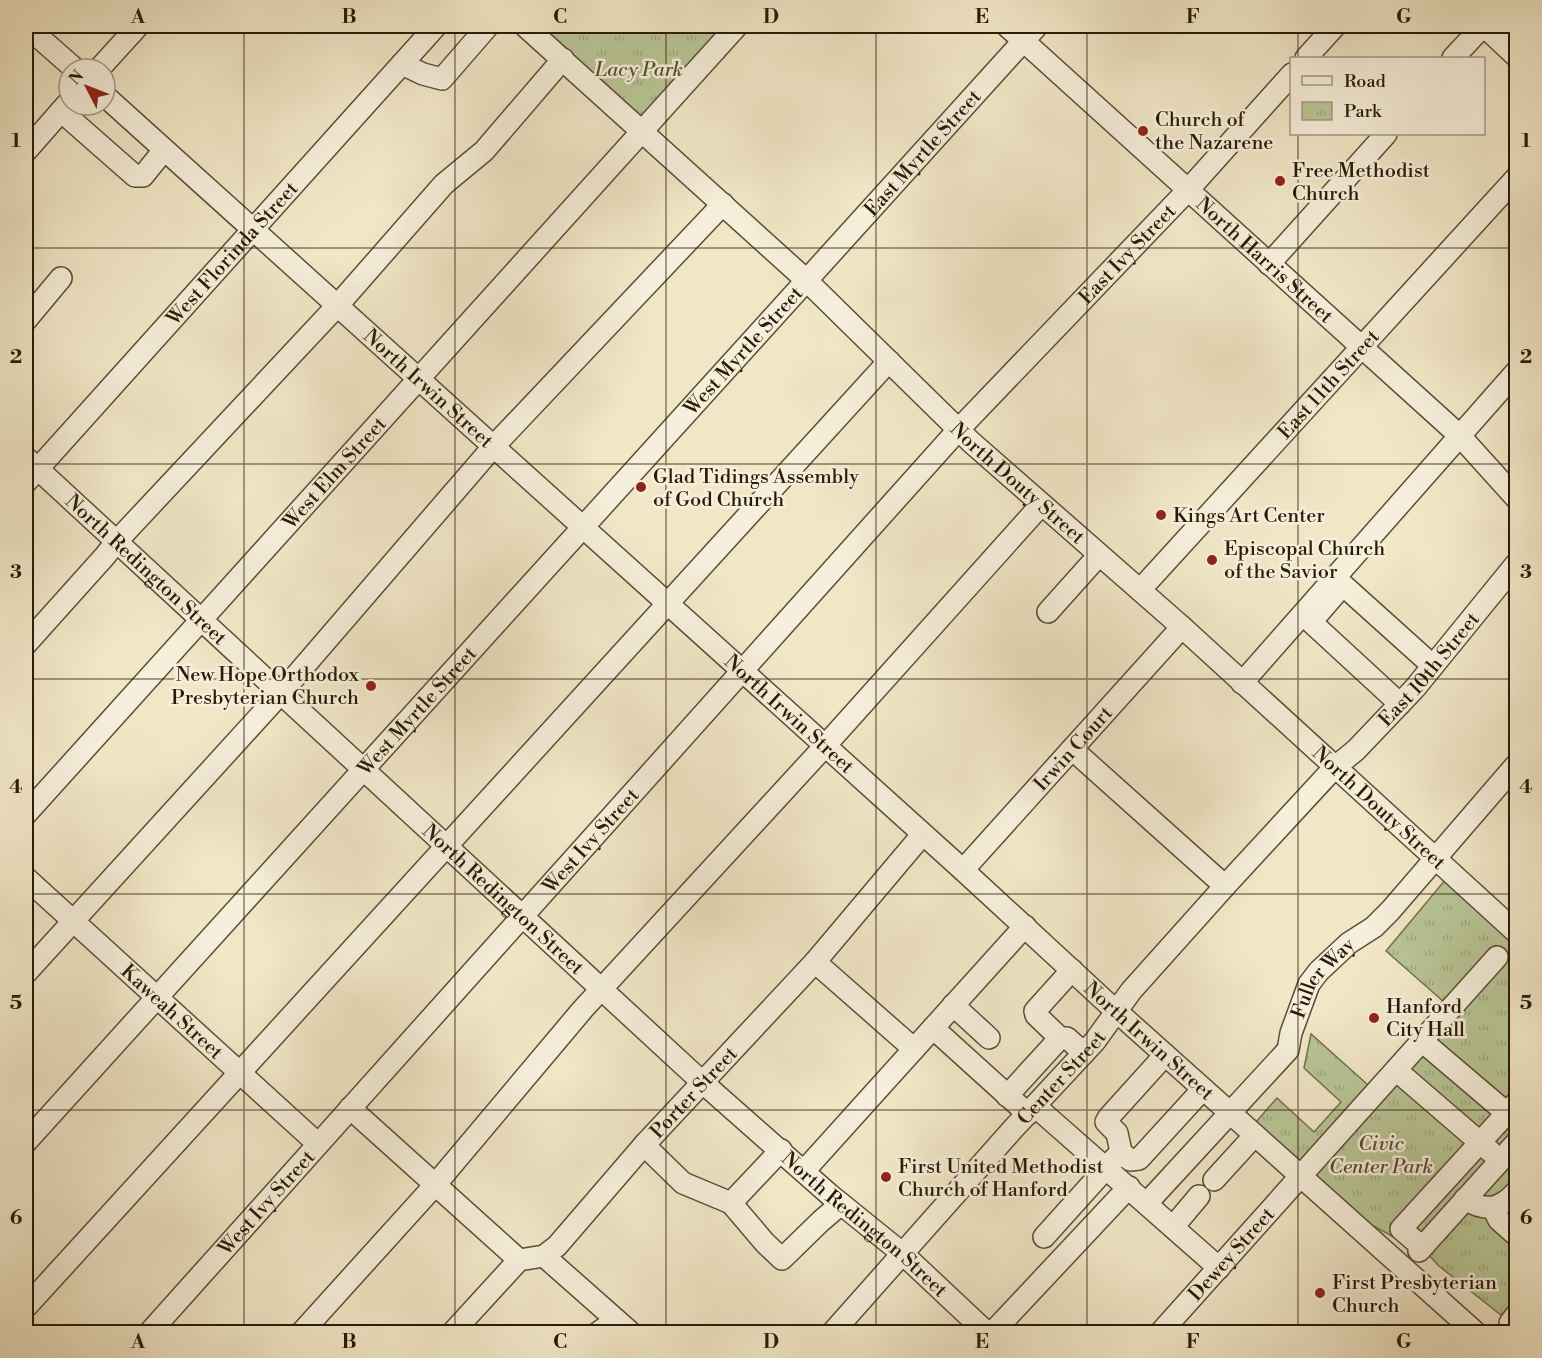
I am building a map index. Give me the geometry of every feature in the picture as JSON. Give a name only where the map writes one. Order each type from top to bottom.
[{"type":"street","points":[[26,26],[61,57]]},
{"type":"street","points":[[110,57],[138,26]]},
{"type":"street","name":"West Florinda Street","points":[[29,470],[252,230],[436,26]]},
{"type":"street","points":[[402,64],[423,74],[442,79],[488,26]]},
{"type":"street","name":"North Douty Street","points":[[525,26],[805,279],[958,430],[1182,627],[1516,932]]},
{"type":"street","name":"West Elm Street","points":[[26,814],[737,26]]},
{"type":"street","name":"North Harris Street","points":[[1007,26],[1030,33],[1188,190],[1460,436],[1516,498]]},
{"type":"street","points":[[1307,57],[1335,26]]},
{"type":"street","points":[[1454,57],[1483,26],[1516,56]]},
{"type":"street","name":"East Myrtle Street","points":[[805,279],[1030,33]]},
{"type":"street","points":[[26,644],[116,542],[337,306],[444,184],[484,151],[563,59]]},
{"type":"street","name":"East Ivy Street","points":[[958,430],[1188,190],[1290,76]]},
{"type":"street","name":"North Irwin Street","points":[[117,107],[1025,926],[1117,1012],[1475,1332]]},
{"type":"street","points":[[26,151],[57,116]]},
{"type":"street","points":[[75,117],[135,176],[143,176],[164,150]]},
{"type":"street","points":[[1269,264],[1385,135]]},
{"type":"street","name":"East 11th Street","points":[[1140,590],[1363,349],[1516,178]]},
{"type":"street","points":[[26,973],[281,693],[493,447],[723,204]]},
{"type":"street","points":[[26,320],[61,278]]},
{"type":"street","name":"West Myrtle Street","points":[[26,1142],[805,279]]},
{"type":"street","points":[[26,1307],[889,361]]},
{"type":"street","points":[[1242,683],[1516,372]]},
{"type":"street","name":"West Ivy Street","points":[[150,1332],[958,430]]},
{"type":"street","name":"North Redington Street","points":[[29,470],[116,542],[702,1082],[841,1204],[903,1254],[986,1332]]},
{"type":"street","points":[[302,1332],[435,1185],[601,990],[824,747],[1041,505]]},
{"type":"street","points":[[1048,612],[1099,555]]},
{"type":"street","name":"East 10th Street","points":[[1335,768],[1356,750],[1400,704],[1516,564]]},
{"type":"street","points":[[1400,704],[1311,622],[1342,585],[1433,666]]},
{"type":"street","name":"Irwin Court","points":[[963,870],[1182,627]]},
{"type":"street","points":[[1072,749],[1225,886]]},
{"type":"street","name":"Fuller Way","points":[[1147,1203],[1288,1050],[1291,1033],[1309,984],[1319,971],[1349,943],[1374,927],[1390,911],[1516,765]]},
{"type":"street","name":"Center Street","points":[[833,1332],[1084,1053],[1131,991],[1335,768]]},
{"type":"street","name":"Porter Street","points":[[544,1256],[556,1246],[644,1145],[815,962],[922,835]]},
{"type":"street","name":"Kaweah Street","points":[[26,878],[318,1144]]},
{"type":"street","points":[[804,1171],[1025,926]]},
{"type":"street","name":"Dewey Street","points":[[1161,1332],[1497,957]]},
{"type":"street","points":[[815,962],[914,1049]]},
{"type":"street","points":[[1072,970],[1035,1013],[1059,1038],[1067,1038],[1084,1053]]},
{"type":"street","points":[[953,1005],[989,1038]]},
{"type":"street","points":[[933,1028],[1007,1096],[1031,1110],[1107,1167],[1220,1268]]},
{"type":"street","points":[[1007,1096],[1059,1038]]},
{"type":"street","points":[[1422,1041],[1513,1113],[1480,1143],[1401,1229],[1421,1249],[1516,1143]]},
{"type":"street","points":[[1165,1055],[1108,1117],[1106,1122],[1117,1133],[1121,1152],[1130,1160],[1139,1159],[1203,1089]]},
{"type":"street","points":[[1396,1070],[1500,1161]]},
{"type":"street","points":[[350,1108],[519,1260]]},
{"type":"street","points":[[1214,1180],[1255,1136]]},
{"type":"street","points":[[644,1145],[683,1183],[731,1203],[782,1259],[820,1221],[841,1204]]},
{"type":"street","points":[[731,1203],[781,1150]]},
{"type":"street","points":[[1044,1237],[1121,1152]]},
{"type":"street","points":[[993,1332],[1130,1187]]},
{"type":"street","points":[[1436,1191],[1461,1204],[1484,1209],[1503,1203],[1516,1192]]},
{"type":"street","points":[[1173,1227],[1199,1196]]},
{"type":"street","points":[[1493,1208],[1499,1220],[1516,1235]]},
{"type":"street","points":[[453,1332],[519,1260],[544,1256],[623,1326]]},
{"type":"street","points":[[599,1332],[623,1326]]},
{"type":"green space","name":"Lacy Park","points":[[525,26],[737,26],[643,131]]},
{"type":"green space","name":"Civic Center Park","points":[[1451,873],[1516,932],[1516,1327],[1439,1266],[1421,1247],[1415,1249],[1285,1177],[1242,1138],[1277,1098],[1314,1132],[1341,1102],[1304,1068],[1311,1034],[1368,1085],[1444,1002],[1386,951]]},
{"type":"place","name":"Church of the Nazarene","points":[[1143,131]]},
{"type":"place","name":"Free Methodist Church","points":[[1280,181]]},
{"type":"place","name":"Glad Tidings Assembly of God Church","points":[[641,487]]},
{"type":"place","name":"Kings Art Center","points":[[1161,515]]},
{"type":"place","name":"Episcopal Church of the Savior","points":[[1212,560]]},
{"type":"place","name":"New Hope Orthodox Presbyterian Church","points":[[371,686]]},
{"type":"place","name":"Hanford City Hall","points":[[1374,1018]]},
{"type":"place","name":"First United Methodist Church of Hanford","points":[[886,1177]]},
{"type":"place","name":"First Presbyterian Church","points":[[1320,1293]]}]
